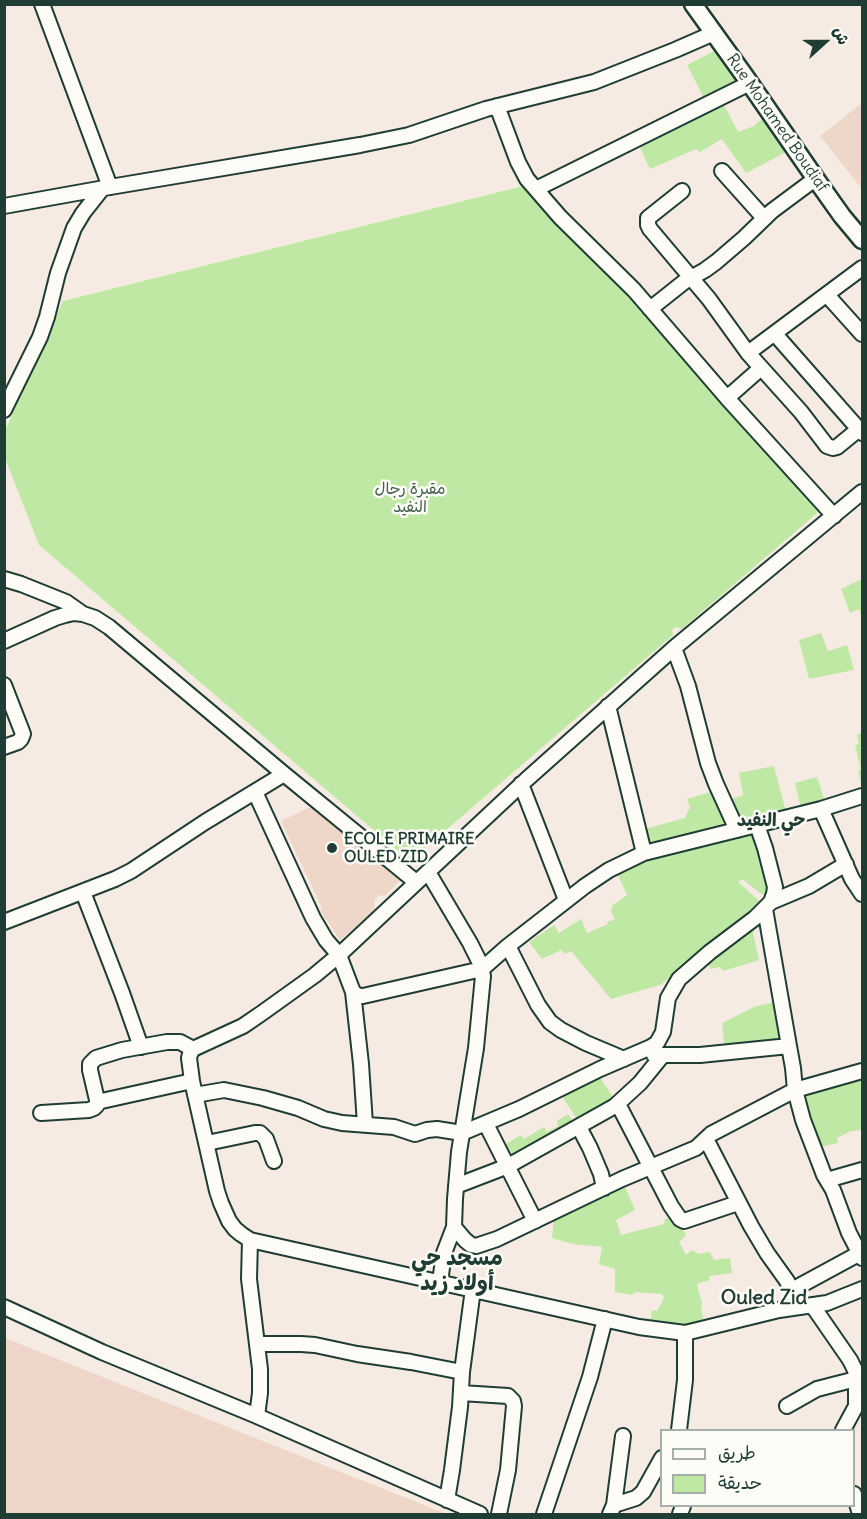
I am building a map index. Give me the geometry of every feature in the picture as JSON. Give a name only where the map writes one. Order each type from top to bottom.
[{"type":"main road","name":"Rue Mohamed Boudiaf","points":[[693,4],[815,179],[862,240]]},
{"type":"street","points":[[42,4],[106,188]]},
{"type":"street","points":[[4,206],[385,141],[497,106],[594,82],[714,33]]},
{"type":"street","points":[[536,189],[750,83]]},
{"type":"street","points":[[497,106],[523,172],[536,189],[566,223],[634,290],[727,398],[834,516]]},
{"type":"street","points":[[722,171],[764,218]]},
{"type":"street","points":[[650,309],[684,282],[730,251],[764,218],[815,179]]},
{"type":"street","points":[[4,410],[47,317],[58,273],[71,236],[79,219],[106,188]]},
{"type":"street","points":[[682,191],[648,218],[650,229],[709,299],[748,353],[830,448],[837,447],[861,431],[775,334]]},
{"type":"street","points":[[748,353],[862,268]]},
{"type":"street","points":[[827,295],[862,334]]},
{"type":"street","points":[[727,398],[761,368]]},
{"type":"street","points":[[862,492],[674,648],[608,706],[521,784],[339,955],[315,975],[243,1026],[193,1050],[189,1058],[220,1203],[235,1229],[250,1240],[605,1319],[685,1333],[827,1303],[862,1289]]},
{"type":"street","points":[[4,579],[66,602],[83,614]]},
{"type":"street","points":[[4,641],[55,618],[74,613],[95,618],[109,627],[416,882]]},
{"type":"street","points":[[674,648],[688,687],[708,763],[737,830]]},
{"type":"street","points":[[4,685],[8,704],[23,734],[18,742],[4,747]]},
{"type":"street","points":[[608,706],[644,853]]},
{"type":"street","points":[[4,922],[131,871],[284,774]]},
{"type":"street","points":[[521,784],[566,900]]},
{"type":"street","points":[[255,792],[309,911],[326,940],[339,955],[353,992],[365,1124]]},
{"type":"street","points":[[353,992],[363,996],[482,969],[566,900],[609,870],[644,853],[821,809],[862,796]]},
{"type":"street","points":[[821,809],[852,879],[862,894]]},
{"type":"street","points":[[757,825],[775,886],[768,906],[795,1090],[808,1134],[849,1233],[862,1254],[792,1290]]},
{"type":"street","points":[[97,1102],[194,1088],[219,1090],[286,1104],[332,1121],[394,1127],[415,1134],[436,1129],[462,1133],[651,1047],[660,1038],[666,1020],[668,998],[679,979],[768,906],[809,886],[846,864]]},
{"type":"street","points":[[428,872],[482,969],[483,981],[476,1048],[459,1152],[454,1227],[444,1254],[440,1282]]},
{"type":"street","points":[[83,892],[141,1047]]},
{"type":"street","points":[[508,946],[538,1005],[550,1022],[577,1038],[630,1056],[700,1055],[789,1046]]},
{"type":"street","points":[[41,1113],[94,1108],[97,1094],[90,1064],[92,1060],[106,1054],[177,1042],[193,1050]]},
{"type":"street","points":[[456,1186],[508,1166],[618,1104],[640,1083],[662,1056]]},
{"type":"street","points":[[454,1227],[471,1245],[476,1246],[497,1239],[604,1188],[696,1148],[711,1134],[795,1090],[862,1071]]},
{"type":"street","points":[[618,1104],[681,1221],[738,1203]]},
{"type":"street","points":[[486,1124],[535,1221]]},
{"type":"street","points":[[579,1127],[594,1156],[604,1188]]},
{"type":"street","points":[[207,1143],[260,1133],[266,1139],[274,1161]]},
{"type":"street","points":[[706,1139],[756,1236],[792,1290],[850,1360],[855,1370],[858,1377],[856,1406],[844,1429]]},
{"type":"street","points":[[827,1180],[862,1170]]},
{"type":"street","points":[[250,1240],[249,1279],[258,1344],[260,1393],[257,1416]]},
{"type":"street","points":[[447,1500],[474,1289]]},
{"type":"street","points":[[4,1307],[102,1352],[257,1416],[480,1515]]},
{"type":"street","points":[[544,1515],[590,1377],[605,1319]]},
{"type":"street","points":[[679,1429],[685,1380],[685,1333]]},
{"type":"street","points":[[258,1344],[315,1345],[462,1372]]},
{"type":"street","points":[[787,1406],[818,1389],[858,1377]]},
{"type":"street","points":[[461,1393],[508,1396],[513,1401],[508,1470],[499,1515]]},
{"type":"street","points":[[612,1510],[623,1436]]},
{"type":"street","points":[[612,1510],[643,1492],[660,1462]]},
{"type":"street","points":[[855,1498],[860,1515]]},
{"type":"shaded area","points":[[862,103],[862,189],[820,136]]},
{"type":"shaded area","name":"ECOLE PRIMAIRE OULED ZID","points":[[319,803],[403,878],[385,896],[379,895],[375,899],[374,911],[340,940],[320,910],[322,908],[281,821]]},
{"type":"shaded area","points":[[5,1338],[343,1473],[447,1514],[5,1514]]},
{"type":"green space","points":[[720,48],[742,80],[705,100],[687,65]]},
{"type":"green space","points":[[722,101],[738,132],[754,126],[766,115],[790,150],[746,173],[722,139],[700,152],[696,149],[650,169],[638,143]]},
{"type":"green space","name":"مقبرة رجال النفيد","points":[[527,185],[624,285],[823,508],[682,629],[676,627],[672,630],[673,635],[410,861],[39,545],[5,458],[4,433],[63,301]]},
{"type":"green space","points":[[862,579],[862,619],[859,609],[850,613],[841,589]]},
{"type":"green space","points":[[821,633],[828,651],[847,645],[854,670],[809,679],[799,640]]},
{"type":"green space","points":[[862,733],[862,786],[858,771],[861,769],[855,746],[859,743],[857,735]]},
{"type":"green space","points":[[774,766],[786,812],[754,821],[739,819],[729,800],[743,795],[739,773]]},
{"type":"green space","points":[[817,777],[825,802],[801,809],[795,783]]},
{"type":"green space","points":[[714,791],[732,825],[650,849],[645,829],[685,818],[690,807],[687,799]]},
{"type":"green space","points":[[754,830],[775,876],[767,896],[742,879],[738,882],[764,905],[724,933],[660,985],[611,999],[571,951],[565,954],[561,950],[542,959],[529,942],[554,925],[559,933],[581,919],[587,933],[615,919],[611,912],[612,906],[627,895],[618,875],[642,859]]},
{"type":"green space","points":[[752,928],[759,960],[723,971],[720,967],[711,969],[708,964],[702,969],[700,967]]},
{"type":"green space","points":[[778,1001],[786,1041],[725,1050],[722,1023],[754,1007]]},
{"type":"green space","points":[[598,1074],[616,1102],[580,1124],[560,1093]]},
{"type":"green space","points":[[862,1075],[862,1130],[851,1131],[837,1138],[838,1143],[816,1148],[800,1091]]},
{"type":"green space","points":[[568,1114],[576,1125],[512,1159],[504,1145],[521,1135],[524,1139],[544,1127],[547,1132],[558,1126],[557,1121]]},
{"type":"green space","points":[[623,1182],[635,1210],[616,1220],[621,1235],[664,1224],[665,1219],[672,1217],[679,1223],[686,1235],[679,1242],[686,1255],[692,1250],[699,1254],[710,1252],[714,1260],[730,1258],[732,1273],[709,1276],[710,1280],[697,1284],[704,1323],[680,1327],[650,1322],[652,1310],[657,1311],[664,1298],[662,1294],[635,1292],[632,1295],[615,1292],[615,1269],[599,1264],[602,1247],[573,1244],[552,1238],[554,1217]]},
{"type":"place","name":"ECOLE PRIMAIRE OULED ZID","points":[[332,848]]},
{"type":"district","name":"حي النفيد","points":[[771,821]]},
{"type":"district","name":"مسجد حي أولاد زيد","points":[[457,1272]]},
{"type":"district","name":"Ouled Zid","points":[[764,1298]]}]
